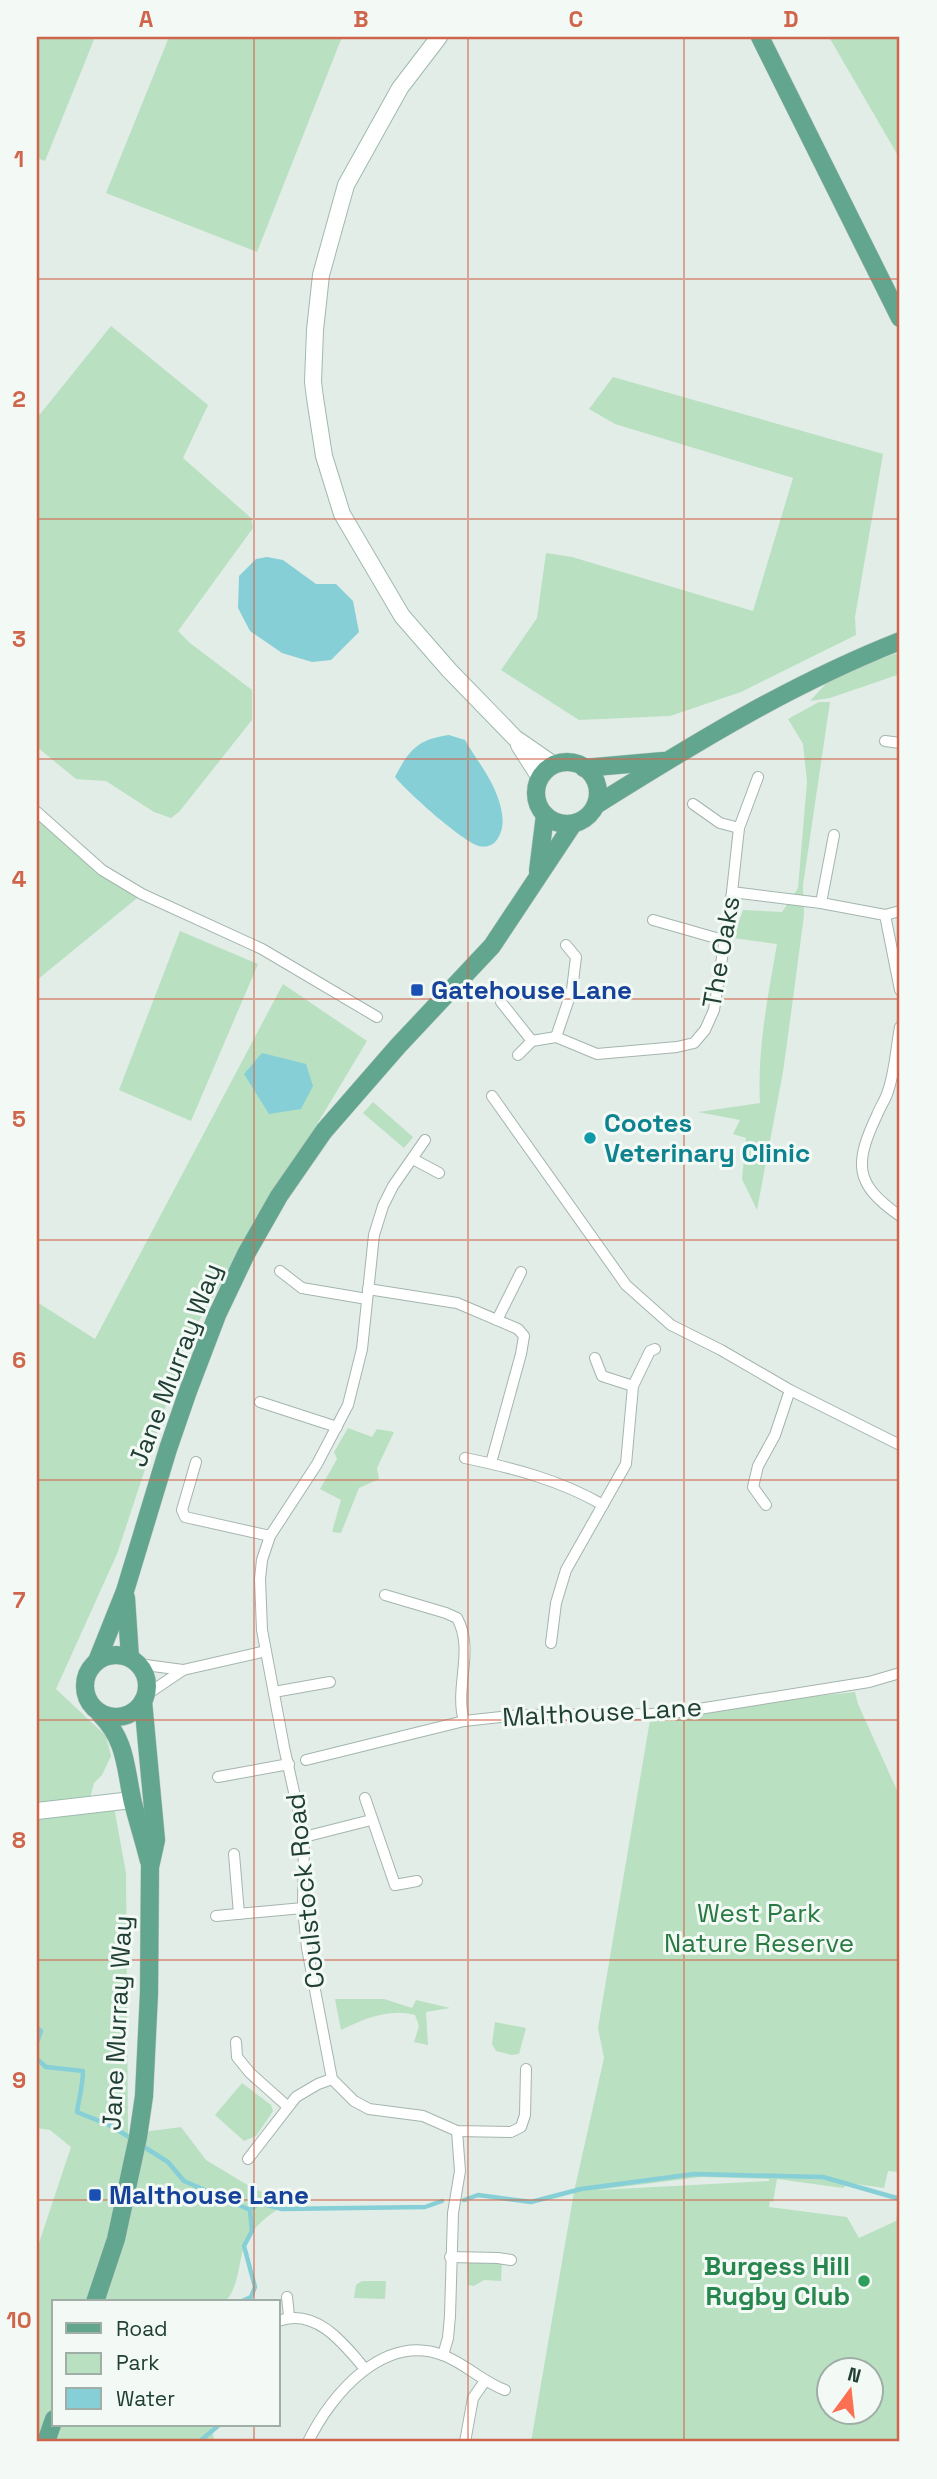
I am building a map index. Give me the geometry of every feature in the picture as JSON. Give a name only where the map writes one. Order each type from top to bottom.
[{"type":"main road","points":[[760,37],[900,318]]},
{"type":"main road","points":[[667,761],[584,768],[564,763],[554,765],[540,778],[536,797],[545,815],[562,824],[573,824],[582,820],[596,804],[794,688],[900,641]]},
{"type":"main road","points":[[584,768],[596,784],[596,804]]},
{"type":"main road","name":"Jane Murray Way","points":[[538,878],[545,815]]},
{"type":"main road","name":"Jane Murray Way","points":[[97,1661],[125,1591],[168,1449],[217,1315],[246,1254],[279,1196],[324,1131],[398,1046],[492,946],[573,824]]},
{"type":"main road","points":[[125,1591],[134,1661],[146,1679],[144,1698],[132,1712],[124,1716],[115,1717],[97,1711],[90,1703],[84,1685],[90,1668],[97,1661],[113,1655],[134,1661]]},
{"type":"main road","name":"Jane Murray Way","points":[[96,2300],[116,2239],[136,2145],[145,2082],[150,1867],[156,1840],[144,1698]]},
{"type":"main road","name":"Jane Murray Way","points":[[97,1711],[114,1727],[125,1756],[132,1800],[150,1867]]},
{"type":"main road","points":[[46,2442],[52,2426]]},
{"type":"street","points":[[439,37],[400,88],[345,185],[321,275],[315,330],[313,382],[324,456],[342,514],[402,616],[449,670],[515,738],[554,765]]},
{"type":"street","points":[[515,738],[540,778]]},
{"type":"street","points":[[885,741],[900,743]]},
{"type":"street","name":"The Oaks","points":[[556,1037],[597,1054],[677,1047],[694,1043],[705,1030],[714,1010],[739,828],[758,777]]},
{"type":"street","points":[[693,804],[720,823],[739,828]]},
{"type":"street","points":[[37,812],[102,870],[142,894],[262,949],[377,1017]]},
{"type":"street","points":[[821,903],[834,835]]},
{"type":"street","points":[[732,892],[821,903],[885,915],[900,911]]},
{"type":"street","points":[[885,915],[900,990]]},
{"type":"street","points":[[653,920],[723,940]]},
{"type":"street","points":[[518,1055],[532,1041],[556,1037],[572,990],[576,957],[566,945]]},
{"type":"street","points":[[501,1002],[532,1041]]},
{"type":"street","points":[[900,1027],[888,1092],[862,1149],[862,1173],[870,1191],[900,1216]]},
{"type":"street","points":[[492,1096],[626,1285],[671,1325],[790,1390],[900,1445]]},
{"type":"street","name":"Coulstock Road","points":[[332,2079],[307,1948],[303,1908],[304,1837],[262,1630],[260,1579],[262,1560],[270,1536],[317,1464],[348,1405],[358,1369],[374,1234],[393,1186],[425,1140]]},
{"type":"street","points":[[413,1158],[439,1173]]},
{"type":"street","points":[[280,1271],[302,1288],[457,1303],[518,1329],[524,1336],[521,1354],[491,1463]]},
{"type":"street","points":[[496,1320],[521,1272]]},
{"type":"street","points":[[551,1643],[560,1585],[574,1553],[626,1464],[634,1386],[650,1351],[655,1349]]},
{"type":"street","points":[[595,1358],[602,1376],[634,1386]]},
{"type":"street","points":[[766,1504],[753,1487],[758,1466],[775,1435],[790,1390]]},
{"type":"street","points":[[260,1402],[337,1427]]},
{"type":"street","points":[[465,1458],[491,1463],[565,1486],[603,1505]]},
{"type":"street","points":[[196,1462],[182,1510],[186,1517],[270,1536]]},
{"type":"street","points":[[385,1595],[457,1618],[466,1641],[460,1706],[464,1721]]},
{"type":"street","points":[[144,1698],[183,1670],[266,1651]]},
{"type":"street","points":[[134,1661],[183,1670]]},
{"type":"street","name":"Malthouse Lane","points":[[306,1760],[464,1721],[520,1715],[680,1712],[869,1682],[900,1673]]},
{"type":"street","points":[[274,1692],[330,1682]]},
{"type":"street","points":[[218,1777],[289,1764]]},
{"type":"street","points":[[365,1798],[395,1885],[416,1881]]},
{"type":"street","points":[[37,1811],[132,1800]]},
{"type":"street","points":[[304,1837],[371,1820]]},
{"type":"street","points":[[234,1854],[239,1914]]},
{"type":"street","points":[[216,1916],[303,1908]]},
{"type":"street","points":[[236,2042],[237,2057],[250,2073],[287,2106]]},
{"type":"street","points":[[248,2159],[296,2096],[332,2079],[341,2091],[369,2109],[423,2116],[457,2131],[511,2132],[521,2127],[525,2115],[526,2069]]},
{"type":"street","points":[[443,2355],[450,2316],[453,2213],[460,2171],[457,2131]]},
{"type":"street","points":[[450,2257],[511,2260]]},
{"type":"street","points":[[287,2297],[284,2318],[312,2322],[333,2332],[365,2369]]},
{"type":"street","points":[[307,2442],[329,2408],[365,2369],[382,2358],[400,2352],[418,2351],[443,2355],[505,2390]]},
{"type":"street","points":[[465,2442],[473,2398],[485,2381]]},
{"type":"green space","points":[[37,37],[95,37],[45,161],[37,158]]},
{"type":"green space","points":[[169,37],[342,37],[257,252],[106,193]]},
{"type":"green space","points":[[829,37],[900,37],[900,159]]},
{"type":"green space","points":[[111,326],[208,405],[183,458],[251,518],[253,528],[178,631],[252,690],[252,720],[179,812],[171,818],[154,812],[106,781],[76,779],[37,747],[37,418]]},
{"type":"green space","points":[[613,377],[883,454],[855,617],[856,635],[741,692],[670,716],[579,720],[501,670],[537,618],[546,553],[572,557],[753,611],[793,478],[615,424],[589,409]]},
{"type":"green space","points":[[900,652],[900,674],[830,698],[810,701],[833,676]]},
{"type":"green space","points":[[819,702],[830,702],[803,885],[804,915],[783,1072],[757,1210],[742,1179],[746,1138],[733,1134],[740,1120],[698,1112],[760,1103],[762,1043],[777,944],[733,938],[743,910],[782,912],[798,888],[807,782],[803,744],[788,719]]},
{"type":"green space","points":[[37,812],[102,870],[142,894],[37,980]]},
{"type":"green space","points":[[180,931],[258,964],[191,1121],[119,1090]]},
{"type":"green space","points":[[283,984],[367,1041],[188,1339],[117,1554],[56,1689],[106,1736],[111,1756],[102,1775],[94,1783],[90,1798],[37,1803],[37,1302],[95,1339]]},
{"type":"green space","points":[[373,1102],[413,1137],[404,1148],[363,1113]]},
{"type":"green space","points":[[348,1428],[372,1437],[377,1429],[394,1432],[377,1468],[379,1479],[359,1488],[341,1533],[332,1532],[341,1500],[320,1489],[337,1459],[334,1452]]},
{"type":"green space","name":"West Park Nature Reserve","points":[[855,1692],[900,1797],[900,2172],[888,2171],[884,2188],[849,2183],[843,2188],[777,2179],[773,2202],[770,2201],[769,2207],[847,2217],[859,2238],[896,2221],[900,2190],[900,2442],[531,2442],[574,2192],[604,2058],[598,2028],[651,1714]],"holes":[[[701,2177],[769,2181],[597,2190]]]},
{"type":"green space","points":[[114,1807],[126,1873],[128,2134],[181,2127],[206,2160],[254,2189],[289,2202],[268,2216],[250,2235],[243,2250],[235,2284],[226,2300],[52,2300],[52,2426],[212,2426],[214,2442],[37,2442],[37,2249],[71,2147],[50,2130],[37,2128],[37,1815]]},
{"type":"green space","points":[[335,1999],[384,1999],[412,2008],[416,2000],[450,2008],[426,2012],[428,2045],[414,2042],[419,2026],[415,2015],[406,2013],[377,2016],[341,2030]]},
{"type":"green space","points":[[495,2022],[526,2028],[519,2054],[496,2051],[492,2044]]},
{"type":"green space","points":[[242,2083],[271,2105],[273,2111],[256,2136],[244,2141],[215,2115]]},
{"type":"green space","points":[[467,2262],[502,2262],[501,2281],[484,2280],[474,2286],[468,2285]]},
{"type":"green space","points":[[362,2281],[386,2281],[385,2299],[354,2298],[356,2285]]},
{"type":"water","points":[[267,557],[283,560],[316,584],[336,584],[353,601],[359,632],[331,660],[312,662],[282,653],[250,631],[238,608],[239,576],[256,559]]},
{"type":"water","points":[[449,735],[465,740],[488,777],[502,811],[500,834],[494,842],[485,847],[471,843],[461,836],[395,777],[416,747],[429,739]]},
{"type":"water","points":[[262,1053],[306,1064],[313,1086],[301,1109],[269,1114],[244,1074]]},
{"type":"waterway","points":[[37,2028],[41,2031],[37,2042]]},
{"type":"waterway","points":[[37,2059],[46,2067],[83,2071],[77,2112],[109,2125],[134,2140]]},
{"type":"waterway","points":[[141,2145],[168,2162],[184,2181],[250,2210]]},
{"type":"waterway","points":[[464,2200],[478,2195],[531,2202],[581,2189],[694,2174],[823,2177],[900,2199]]},
{"type":"waterway","points":[[250,2210],[259,2203],[282,2209],[425,2207],[442,2201]]},
{"type":"waterway","points":[[244,2300],[251,2297],[255,2287],[244,2246],[252,2231],[250,2210]]},
{"type":"waterway","points":[[199,2442],[218,2426]]},
{"type":"place","name":"Gatehouse Lane","points":[[417,990]]},
{"type":"place","name":"Cootes Veterinary Clinic","points":[[590,1138]]},
{"type":"place","name":"Malthouse Lane","points":[[95,2195]]},
{"type":"place","name":"Burgess Hill Rugby Club","points":[[864,2281]]}]
